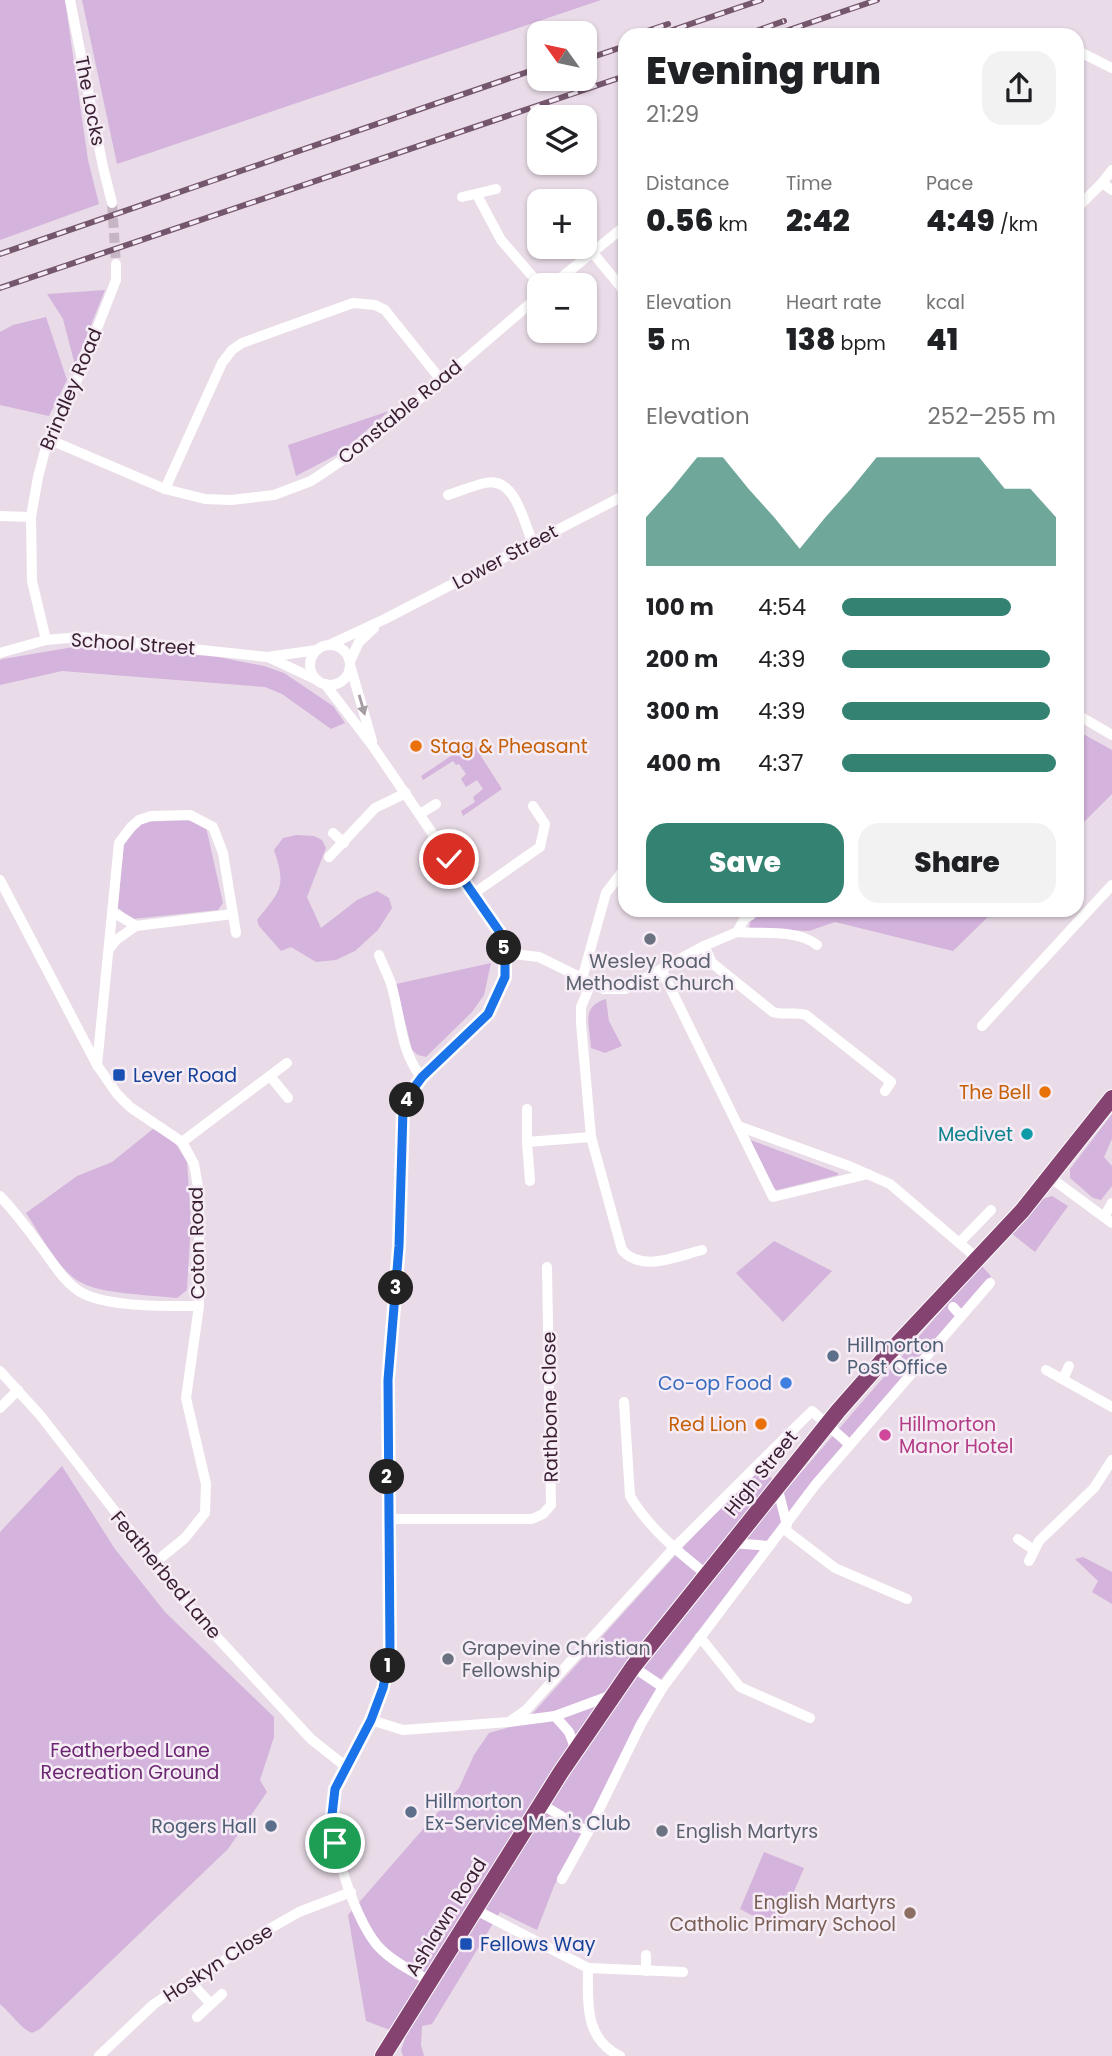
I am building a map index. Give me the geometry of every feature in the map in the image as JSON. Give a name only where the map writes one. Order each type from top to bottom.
[{"type":"highway","name":"High Street","points":[[613,1694],[826,1426],[889,1353],[1051,1178],[1112,1098]]},
{"type":"highway","name":"Ashlawn Road","points":[[383,2056],[613,1694]]},
{"type":"street","name":"The Locks","points":[[70,0],[112,203]]},
{"type":"street","points":[[1084,54],[1112,68]]},
{"type":"street","points":[[1084,201],[1112,170]]},
{"type":"street","points":[[1102,183],[1112,190]]},
{"type":"street","points":[[462,198],[496,189]]},
{"type":"street","points":[[477,195],[501,240],[530,273]]},
{"type":"street","points":[[597,250],[618,232]]},
{"type":"street","points":[[597,258],[618,283]]},
{"type":"street","points":[[567,273],[585,259]]},
{"type":"street","name":"Brindley Road","points":[[46,640],[32,581],[31,517],[38,477],[48,439],[75,385],[116,280],[116,264]]},
{"type":"street","points":[[164,489],[222,363],[232,349],[242,343],[353,303],[375,306],[385,310],[441,380]]},
{"type":"street","name":"Constable Road","points":[[48,439],[164,489],[205,499],[263,497],[293,489],[311,481],[368,443],[527,306]]},
{"type":"street","points":[[448,495],[487,482],[499,483],[511,491],[532,541]]},
{"type":"street","name":"Lower Street","points":[[329,645],[385,619],[618,498]]},
{"type":"street","points":[[0,516],[31,517]]},
{"type":"street","name":"Lower Street","points":[[350,662],[359,642],[385,619]]},
{"type":"street","name":"School Street","points":[[0,653],[46,640],[80,636],[267,657],[317,650],[329,645]]},
{"type":"street","points":[[317,650],[310,666],[321,682],[337,684],[347,676],[350,662],[340,648],[329,645]]},
{"type":"street","name":"School Street","points":[[267,657],[321,682],[372,745],[499,931],[505,953],[505,977],[488,1014],[422,1077]]},
{"type":"street","name":"School Street","points":[[350,662],[372,745]]},
{"type":"street","points":[[1084,719],[1112,735]]},
{"type":"street","points":[[329,857],[375,808],[406,793]]},
{"type":"street","points":[[420,814],[436,804]]},
{"type":"street","points":[[473,894],[540,847],[545,824],[533,806]]},
{"type":"street","points":[[97,1065],[119,844],[139,820],[190,815],[214,827],[223,853],[236,933]]},
{"type":"street","points":[[333,832],[344,843]]},
{"type":"street","points":[[618,876],[600,908],[581,1007],[591,1138],[617,1235],[627,1256],[638,1262],[648,1263],[702,1250]]},
{"type":"street","points":[[0,880],[97,1065],[117,1094],[130,1107],[182,1142],[286,1063]]},
{"type":"street","points":[[1084,915],[1112,885]]},
{"type":"street","points":[[113,912],[136,926]]},
{"type":"street","points":[[109,950],[116,940],[136,926],[233,914]]},
{"type":"street","points":[[737,932],[747,917]]},
{"type":"street","points":[[982,1026],[1082,917]]},
{"type":"street","points":[[505,953],[540,957],[604,989],[625,989],[704,946],[737,932],[794,935],[808,938],[817,945]]},
{"type":"street","points":[[704,946],[712,963],[773,1013],[806,1015],[891,1082],[885,1091]]},
{"type":"street","points":[[379,955],[391,985],[407,1055],[422,1077],[408,1096],[403,1110],[399,1246],[388,1380],[390,1653],[383,1688],[371,1720],[335,1789],[332,1815],[335,1843],[362,1921],[377,1944],[392,1958],[430,1981]]},
{"type":"street","points":[[661,969],[769,1194],[773,1197],[869,1174]]},
{"type":"street","points":[[270,1076],[288,1098]]},
{"type":"street","points":[[527,1110],[530,1181]]},
{"type":"street","points":[[738,1126],[890,1184],[978,1259]]},
{"type":"street","points":[[527,1142],[591,1138]]},
{"type":"street","name":"Coton Road","points":[[153,1564],[185,1538],[205,1513],[206,1484],[186,1398],[199,1306],[200,1193],[194,1164],[182,1142]]},
{"type":"street","points":[[1051,1178],[1108,1220],[1112,1203]]},
{"type":"street","points":[[0,1196],[63,1277],[77,1290],[104,1301],[159,1306],[199,1306]]},
{"type":"street","points":[[959,1243],[991,1210]]},
{"type":"street","name":"Rathbone Close","points":[[388,1519],[532,1518],[543,1514],[551,1505],[547,1267]]},
{"type":"street","points":[[562,1879],[640,1724],[663,1687],[816,1484],[990,1283]]},
{"type":"street","points":[[954,1307],[961,1316]]},
{"type":"street","points":[[889,1353],[912,1373]]},
{"type":"street","points":[[1062,1379],[1069,1366]]},
{"type":"street","points":[[1046,1370],[1112,1407]]},
{"type":"street","name":"Featherbed Lane","points":[[0,1371],[18,1390],[191,1609],[311,1738],[345,1766]]},
{"type":"street","points":[[0,1408],[18,1390]]},
{"type":"street","points":[[624,1402],[630,1496],[636,1507],[674,1548],[706,1574]]},
{"type":"street","points":[[509,1722],[526,1710],[674,1548],[812,1411],[849,1444]]},
{"type":"street","points":[[1028,1561],[1039,1541],[1094,1488],[1112,1460]]},
{"type":"street","points":[[777,1486],[785,1527],[835,1568],[907,1600]]},
{"type":"street","points":[[1018,1539],[1034,1550]]},
{"type":"street","points":[[732,1543],[769,1546]]},
{"type":"street","points":[[700,1637],[740,1687],[810,1718]]},
{"type":"street","points":[[633,1667],[663,1687]]},
{"type":"street","points":[[371,1720],[402,1730],[509,1722],[555,1716],[613,1694]]},
{"type":"street","points":[[555,1716],[569,1732],[576,1750]]},
{"type":"street","points":[[541,1804],[588,1832]]},
{"type":"street","name":"Hoskyn Close","points":[[99,2056],[154,2004],[189,1980],[299,1912],[351,1892]]},
{"type":"street","points":[[476,1910],[588,1968],[683,1972]]},
{"type":"street","points":[[646,1955],[646,1971]]},
{"type":"street","points":[[588,1968],[588,2001],[592,2030],[600,2041],[620,2056]]},
{"type":"street","points":[[189,1980],[210,2003]]},
{"type":"street","points":[[197,2017],[222,1994]]},
{"type":"green space","points":[[0,0],[65,0],[88,160],[99,204],[0,240]]},
{"type":"green space","points":[[82,0],[601,0],[539,21],[527,21],[527,25],[117,164]]},
{"type":"green space","points":[[105,290],[75,365],[63,319],[47,294]]},
{"type":"green space","points":[[46,317],[67,380],[49,416],[0,405],[0,332],[13,325]]},
{"type":"green space","points":[[389,411],[340,453],[296,476],[288,445]]},
{"type":"green space","points":[[85,645],[218,657],[264,666],[284,673],[333,706],[345,723],[331,729],[282,694],[265,687],[62,671],[0,685],[0,660]]},
{"type":"green space","points":[[1084,734],[1112,750],[1112,794],[1084,822]]},
{"type":"green space","points":[[472,742],[502,789],[463,816],[461,811],[475,802],[473,797],[483,789],[477,780],[466,787],[461,779],[466,774],[459,764],[456,765],[453,761],[423,780],[421,776]]},
{"type":"green space","points":[[187,820],[206,827],[223,903],[218,910],[132,919],[118,908],[124,843],[143,822]]},
{"type":"green space","points":[[296,835],[314,836],[322,840],[326,848],[307,897],[321,928],[357,900],[377,891],[389,898],[392,908],[378,930],[355,951],[336,960],[316,962],[291,947],[281,951],[257,920],[279,888],[280,873],[274,850],[283,838]]},
{"type":"green space","points":[[751,917],[988,917],[953,951],[835,922],[809,931],[749,928]]},
{"type":"green space","points":[[491,963],[484,995],[472,1012],[426,1057],[412,1050],[396,984]]},
{"type":"green space","points":[[606,999],[609,1021],[622,1046],[605,1053],[591,1048],[588,1018],[593,1007]]},
{"type":"green space","points":[[1112,1114],[1112,1139],[1104,1157],[1112,1166],[1112,1186],[1101,1200],[1093,1198],[1070,1178],[1070,1169]]},
{"type":"green space","points":[[153,1129],[165,1132],[187,1162],[191,1221],[187,1290],[177,1298],[113,1292],[80,1282],[64,1269],[26,1213],[77,1176],[112,1162]]},
{"type":"green space","points":[[748,1139],[838,1175],[777,1190],[771,1187]]},
{"type":"green space","points":[[1052,1196],[1068,1206],[1035,1252],[1011,1233],[1042,1199]]},
{"type":"green space","points":[[774,1241],[832,1271],[783,1322],[736,1273]]},
{"type":"green space","points":[[981,1265],[991,1276],[796,1504],[662,1678],[554,1886],[537,1930],[500,1912],[432,2024],[422,2026],[421,2045],[424,2056],[403,2056],[401,2050],[406,2036],[366,2021],[348,1915],[459,1788],[474,1755],[489,1733],[524,1723],[672,1559],[760,1467],[785,1491]]},
{"type":"green space","name":"Featherbed Lane Recreation Ground","points":[[62,1466],[115,1549],[165,1612],[274,1717],[274,1737],[260,1780],[267,1792],[228,1849],[40,2029],[32,2033],[23,2028],[0,2004],[0,1532]]},
{"type":"green space","points":[[1083,1557],[1112,1572],[1112,1604],[1092,1592],[1098,1581],[1075,1559]]},
{"type":"green space","points":[[764,1852],[804,1868],[778,1929],[740,1909]]},
{"type":"tunnel","points":[[112,203],[116,264]]},
{"type":"railway","points":[[679,28],[761,0]]},
{"type":"railway","points":[[795,28],[877,0]]},
{"type":"railway","points":[[764,28],[784,21]]},
{"type":"railway","points":[[656,28],[668,24]]},
{"type":"railway","points":[[597,56],[618,48]]},
{"type":"railway","points":[[0,254],[527,72]]},
{"type":"railway","points":[[0,288],[618,78]]},
{"type":"place","name":"Stag & Pheasant","points":[[416,746]]},
{"type":"place","name":"Wesley Road Methodist Church","points":[[650,939]]},
{"type":"place","name":"Lever Road","points":[[119,1075]]},
{"type":"place","name":"The Bell","points":[[1045,1092]]},
{"type":"place","name":"Medivet","points":[[1027,1134]]},
{"type":"place","name":"Hillmorton Post Office","points":[[833,1356]]},
{"type":"place","name":"Co-op Food","points":[[786,1383]]},
{"type":"place","name":"Red Lion","points":[[761,1424]]},
{"type":"place","name":"Hillmorton Manor Hotel","points":[[885,1435]]},
{"type":"place","name":"Grapevine Christian Fellowship","points":[[448,1659]]},
{"type":"place","name":"Hillmorton Ex-Service Men's Club","points":[[411,1812]]},
{"type":"place","name":"Rogers Hall","points":[[271,1826]]},
{"type":"place","name":"English Martyrs","points":[[662,1831]]},
{"type":"place","name":"English Martyrs Catholic Primary School","points":[[910,1913]]},
{"type":"place","name":"Fellows Way","points":[[466,1944]]},
{"type":"route","points":[[335,1843],[332,1815],[335,1789],[371,1720],[383,1688],[390,1653],[388,1380],[399,1246],[403,1110],[408,1096],[422,1077],[488,1014],[505,977],[505,953],[499,931],[449,859]]}]
